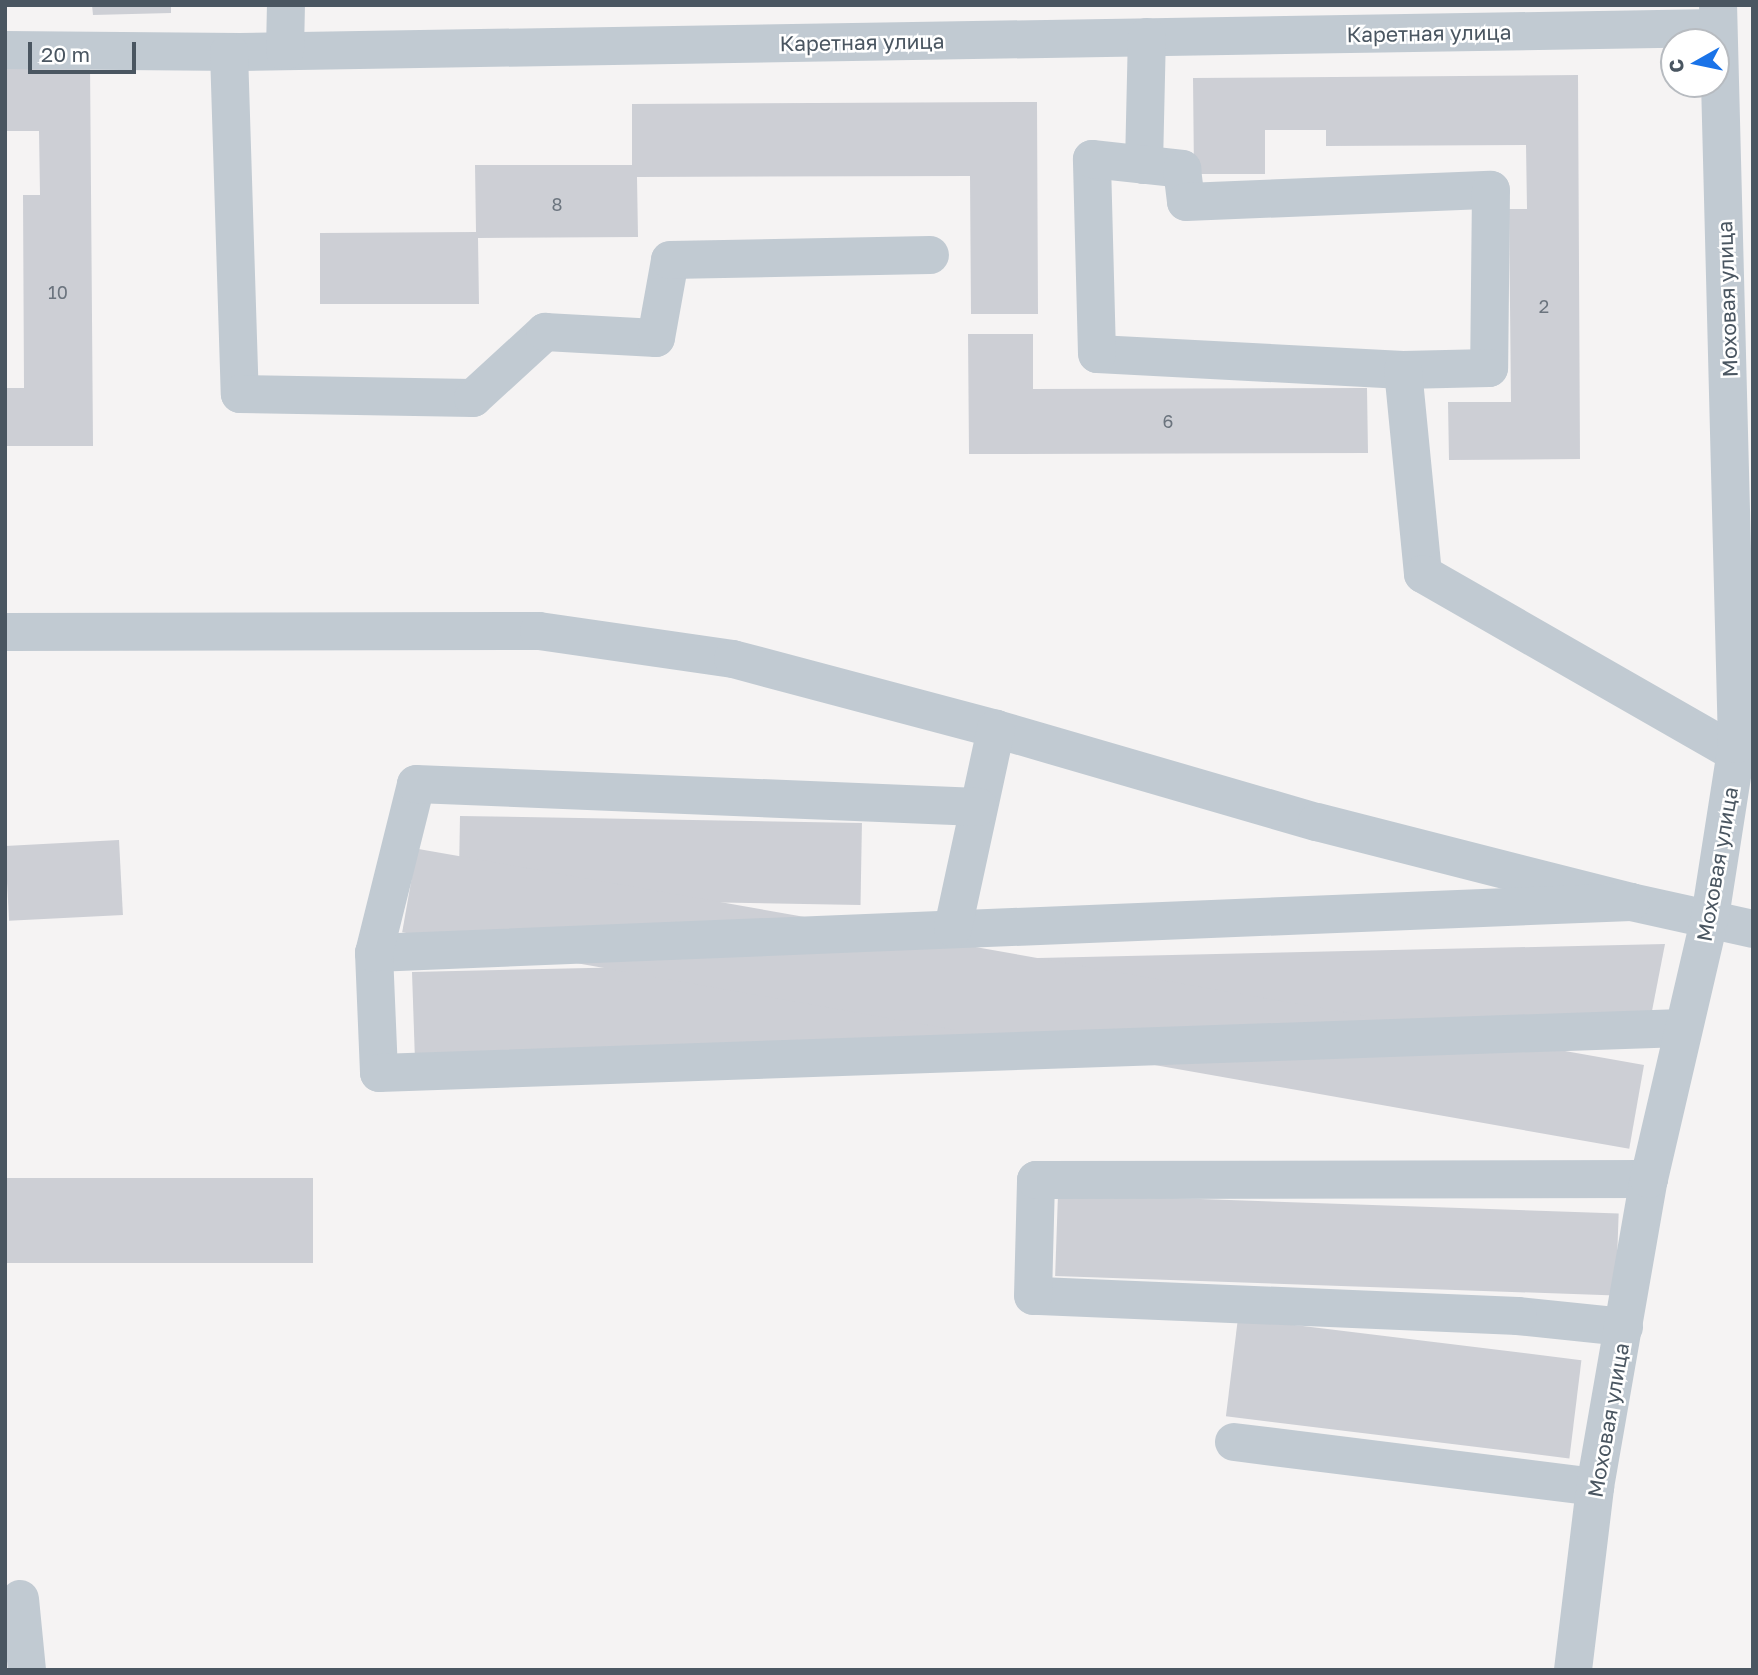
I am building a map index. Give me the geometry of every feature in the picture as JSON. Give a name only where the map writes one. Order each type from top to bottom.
[{"type":"street","points":[[285,51],[286,5]]},
{"type":"street","name":"Каретная улица","points":[[5,50],[229,52],[1147,37],[1718,17]]},
{"type":"street","name":"Моховая улица","points":[[1573,1670],[1595,1487],[1649,1179],[1682,1028],[1710,917],[1736,753],[1732,480],[1718,17]]},
{"type":"street","points":[[1144,165],[1147,37]]},
{"type":"street","points":[[229,52],[240,394],[473,398],[545,332],[656,338],[670,260],[930,255]]},
{"type":"street","points":[[1092,159],[1182,169],[1185,202],[1491,190],[1489,368],[1403,370],[1097,354],[1092,159]]},
{"type":"street","points":[[1403,370],[1423,574],[1736,753]]},
{"type":"street","points":[[5,632],[539,631],[733,659],[996,729],[1317,822],[1631,902],[1710,917],[1753,929]]},
{"type":"street","points":[[953,928],[996,729]]},
{"type":"street","points":[[979,807],[416,784],[374,953],[379,1073],[1682,1028]]},
{"type":"street","points":[[374,953],[1631,902]]},
{"type":"street","points":[[1624,1327],[1518,1316],[1032,1296],[1036,1180],[1649,1179]]},
{"type":"street","points":[[1234,1443],[1595,1487]]},
{"type":"street","points":[[20,1599],[27,1670]]},
{"type":"building","points":[[92,5],[171,5],[171,13],[93,15]]},
{"type":"building","points":[[5,62],[90,62],[93,446],[5,446],[5,388],[24,388],[23,195],[40,195],[39,131],[5,131]]},
{"type":"building","points":[[1578,75],[1580,459],[1449,460],[1448,402],[1511,402],[1509,209],[1527,209],[1526,145],[1326,146],[1326,130],[1265,130],[1265,174],[1194,174],[1193,78]]},
{"type":"building","points":[[1037,102],[1038,314],[971,314],[970,176],[637,177],[638,237],[478,238],[479,304],[320,304],[320,233],[476,232],[475,165],[632,165],[632,104]]},
{"type":"building","points":[[968,334],[1033,334],[1033,389],[1367,388],[1368,453],[969,454]]},
{"type":"building","points":[[460,816],[862,823],[861,905],[459,898]]},
{"type":"building","points":[[119,840],[123,915],[9,921],[5,846]]},
{"type":"building","points":[[417,849],[1644,1065],[1629,1149],[402,932]]},
{"type":"building","points":[[1665,944],[1651,1016],[415,1061],[412,972]]},
{"type":"building","points":[[5,1178],[313,1178],[313,1263],[5,1263]]},
{"type":"building","points":[[1058,1194],[1619,1214],[1616,1296],[1055,1276]]},
{"type":"building","points":[[1238,1318],[1581,1360],[1569,1458],[1226,1416]]}]
